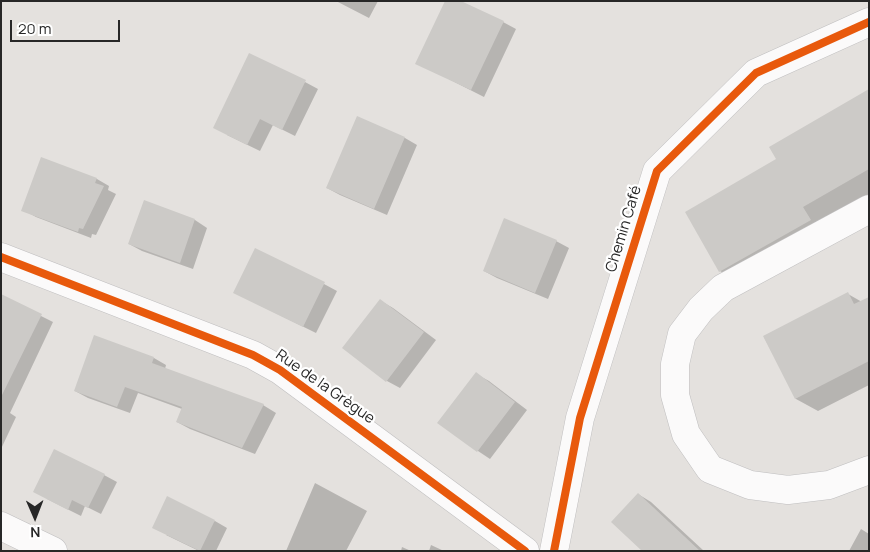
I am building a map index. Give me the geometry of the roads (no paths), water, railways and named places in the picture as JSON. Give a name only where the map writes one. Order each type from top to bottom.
[{"type":"street","name":"Chemin Café","points":[[554,551],[580,418],[657,171],[756,73],[869,22]]},
{"type":"street","points":[[869,209],[722,288],[701,309],[682,334],[675,364],[675,395],[686,434],[710,469],[750,485],[788,490],[829,484],[869,470]]},
{"type":"street","name":"Rue de la Grègue","points":[[1,257],[253,355],[280,370],[525,551]]},
{"type":"street","points":[[1,526],[53,551]]}]
